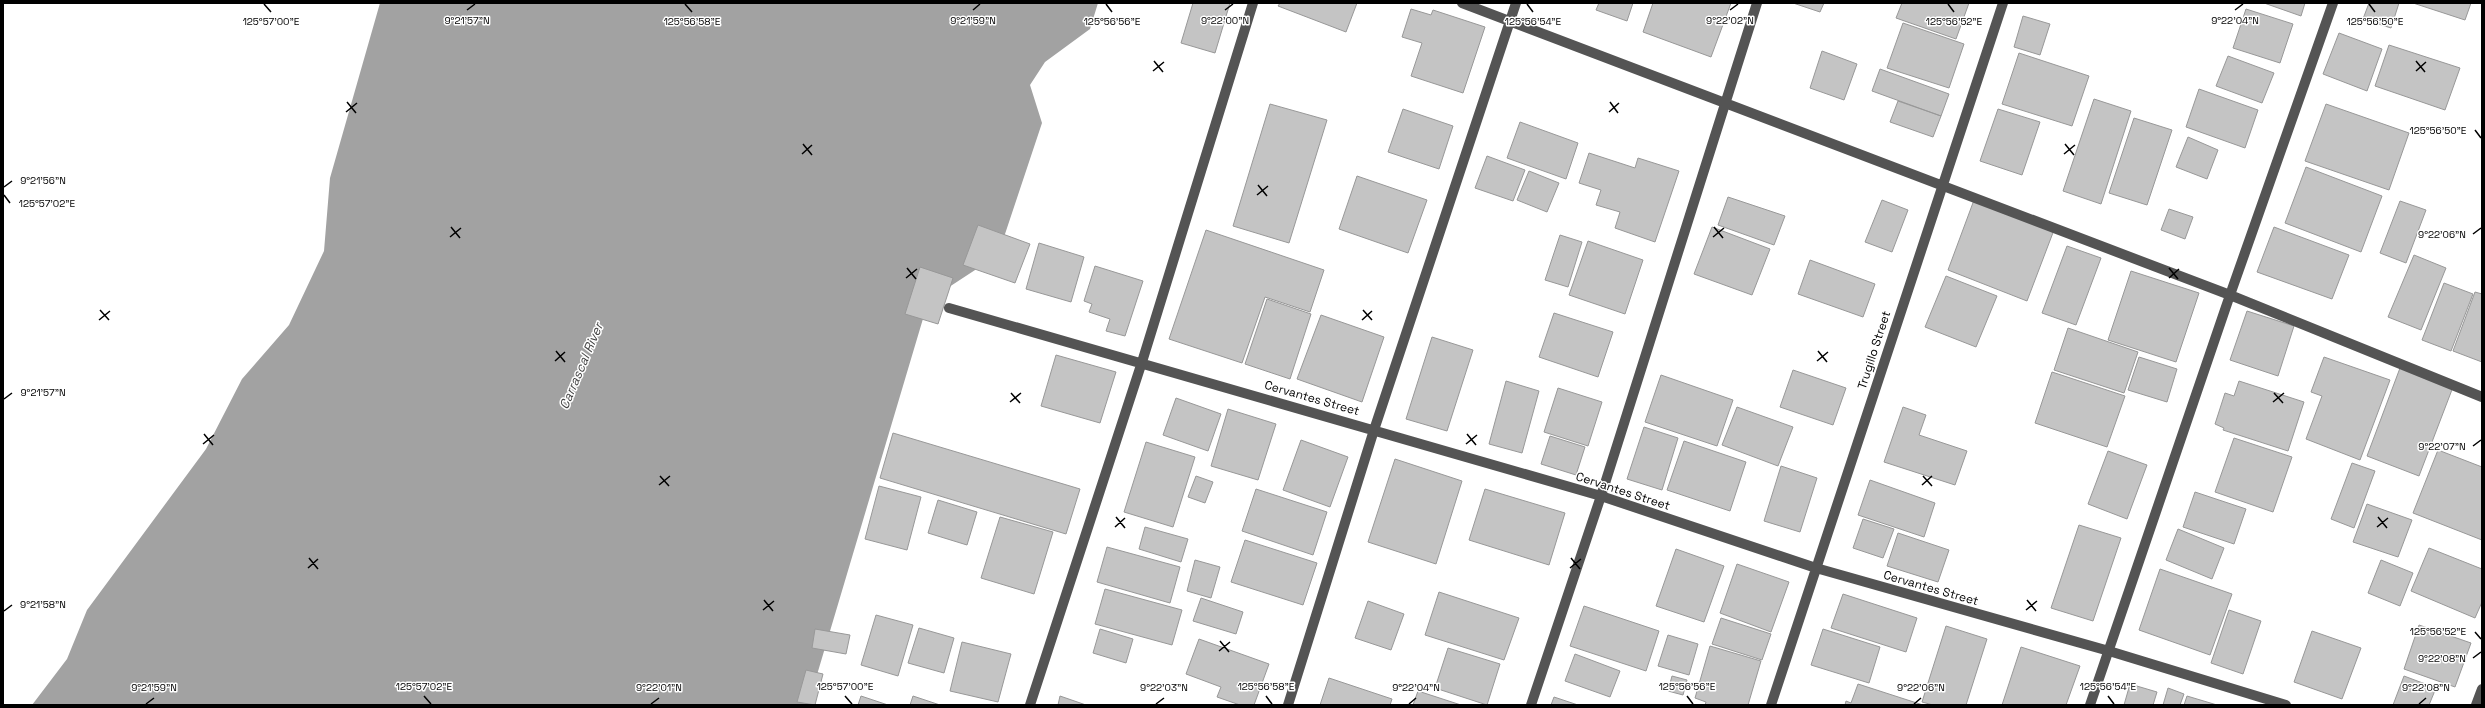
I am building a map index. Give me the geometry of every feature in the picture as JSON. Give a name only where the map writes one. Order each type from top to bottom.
[{"type":"street","points":[[1030,705],[1142,362],[1253,3]]},
{"type":"street","points":[[1462,3],[1943,184],[2230,295],[2482,397]]},
{"type":"street","points":[[1288,705],[1374,430],[1516,3]]},
{"type":"street","points":[[1531,705],[1601,496],[1725,102],[1758,3]]},
{"type":"street","name":"Trugillo Street","points":[[1771,705],[2003,3]]},
{"type":"street","points":[[2090,705],[2230,295],[2333,3]]},
{"type":"street","name":"Cervantes Street","points":[[949,308],[1142,362],[1601,496],[1816,568],[2109,651],[2286,705]]},
{"type":"street","points":[[2476,705],[2482,689]]},
{"type":"water","name":"Carrascal River","points":[[380,3],[1098,3],[1090,29],[1045,62],[1030,85],[1042,123],[998,255],[943,291],[925,312],[808,705],[32,705],[67,659],[87,610],[206,449],[242,379],[289,325],[324,251],[330,178]]},
{"type":"building","points":[[1193,3],[1230,3],[1215,53],[1181,43]]},
{"type":"building","points":[[1280,3],[1357,3],[1346,32],[1278,6]]},
{"type":"building","points":[[1599,3],[1633,3],[1627,21],[1596,10]]},
{"type":"building","points":[[1653,3],[1731,3],[1711,57],[1643,32]]},
{"type":"building","points":[[1793,3],[1824,3],[1820,12]]},
{"type":"building","points":[[1902,3],[1969,3],[1956,39],[1896,18]]},
{"type":"building","points":[[2264,3],[2305,3],[2301,16]]},
{"type":"building","points":[[2369,3],[2399,3],[2391,28],[2363,19]]},
{"type":"building","points":[[2413,3],[2471,3],[2465,20]]},
{"type":"building","points":[[1411,9],[1431,15],[1433,10],[1485,27],[1463,93],[1411,76],[1422,43],[1402,37]]},
{"type":"building","points":[[2246,9],[2293,24],[2280,63],[2233,48]]},
{"type":"building","points":[[2023,16],[2050,24],[2040,55],[2014,47]]},
{"type":"building","points":[[1903,23],[1964,44],[1949,88],[1887,68]]},
{"type":"building","points":[[2339,33],[2382,49],[2367,91],[2323,74]]},
{"type":"building","points":[[2389,45],[2460,68],[2445,110],[2375,86]]},
{"type":"building","points":[[1822,51],[1857,64],[1844,100],[1810,88]]},
{"type":"building","points":[[2019,53],[2089,76],[2072,126],[2002,104]]},
{"type":"building","points":[[2228,56],[2274,73],[2262,103],[2216,86]]},
{"type":"building","points":[[1880,69],[1949,94],[1941,116],[1872,91]]},
{"type":"building","points":[[2199,89],[2258,110],[2245,148],[2186,127]]},
{"type":"building","points":[[2094,99],[2131,111],[2101,204],[2063,191]]},
{"type":"building","points":[[1898,101],[1941,116],[1933,137],[1890,122]]},
{"type":"building","points":[[1270,104],[1327,120],[1289,243],[1233,226]]},
{"type":"building","points":[[2326,104],[2409,133],[2389,190],[2305,161]]},
{"type":"building","points":[[1403,109],[1453,126],[1439,169],[1388,152]]},
{"type":"building","points":[[1998,109],[2040,122],[2022,175],[1980,161]]},
{"type":"building","points":[[2134,118],[2172,130],[2147,205],[2109,193]]},
{"type":"building","points":[[1520,122],[1578,143],[1566,179],[1507,158]]},
{"type":"building","points":[[2188,137],[2218,150],[2207,179],[2176,167]]},
{"type":"building","points":[[1589,153],[1635,168],[1638,158],[1679,171],[1655,242],[1615,228],[1620,212],[1596,205],[1601,190],[1579,183]]},
{"type":"building","points":[[1487,156],[1525,170],[1513,201],[1475,188]]},
{"type":"building","points":[[2306,167],[2382,196],[2361,252],[2285,223]]},
{"type":"building","points":[[1529,171],[1559,183],[1547,212],[1517,200]]},
{"type":"building","points":[[1357,176],[1427,200],[1408,253],[1339,229]]},
{"type":"building","points":[[1728,197],[1785,216],[1774,245],[1718,225]]},
{"type":"building","points":[[1882,200],[1908,210],[1892,252],[1865,242]]},
{"type":"building","points":[[1974,200],[2054,230],[2027,301],[1948,270]]},
{"type":"building","points":[[2400,201],[2426,210],[2406,263],[2380,253]]},
{"type":"building","points":[[2169,209],[2193,217],[2185,239],[2161,230]]},
{"type":"building","points":[[978,225],[1030,244],[1015,283],[963,265]]},
{"type":"building","points":[[1712,227],[1770,249],[1752,295],[1694,274]]},
{"type":"building","points":[[2274,227],[2349,255],[2332,299],[2257,272]]},
{"type":"building","points":[[1206,230],[1324,270],[1310,312],[1265,297],[1242,363],[1169,339]]},
{"type":"building","points":[[1560,235],[1582,242],[1568,287],[1545,280]]},
{"type":"building","points":[[1588,241],[1643,260],[1625,314],[1569,295]]},
{"type":"building","points":[[1039,243],[1084,257],[1071,302],[1026,289]]},
{"type":"building","points":[[2067,246],[2101,258],[2076,325],[2042,313]]},
{"type":"building","points":[[2414,255],[2446,268],[2421,330],[2388,317]]},
{"type":"building","points":[[1810,260],[1875,284],[1863,317],[1798,294]]},
{"type":"building","points":[[1095,266],[1143,281],[1125,336],[1106,331],[1110,319],[1089,312],[1092,304],[1084,301]]},
{"type":"building","points":[[920,267],[953,278],[938,324],[905,314]]},
{"type":"building","points":[[2131,271],[2199,293],[2176,362],[2108,340]]},
{"type":"building","points":[[1946,276],[1997,296],[1976,347],[1925,327]]},
{"type":"building","points":[[2444,283],[2473,294],[2451,351],[2422,340]]},
{"type":"building","points":[[2475,292],[2482,294],[2482,362],[2453,351]]},
{"type":"building","points":[[1267,299],[1311,314],[1290,379],[1245,364]]},
{"type":"building","points":[[2247,311],[2294,326],[2278,376],[2230,360]]},
{"type":"building","points":[[1554,313],[1613,332],[1598,377],[1539,357]]},
{"type":"building","points":[[1321,315],[1384,337],[1362,402],[1297,379]]},
{"type":"building","points":[[2068,328],[2138,352],[2124,393],[2054,370]]},
{"type":"building","points":[[1432,337],[1473,350],[1447,431],[1406,419]]},
{"type":"building","points":[[1056,355],[1116,372],[1100,423],[1041,406]]},
{"type":"building","points":[[2139,357],[2177,369],[2167,402],[2128,390]]},
{"type":"building","points":[[2324,357],[2390,380],[2360,460],[2306,439],[2322,396],[2311,392]]},
{"type":"building","points":[[2400,368],[2453,387],[2419,476],[2367,456]]},
{"type":"building","points":[[1793,370],[1846,388],[1833,425],[1780,407]]},
{"type":"building","points":[[2052,372],[2125,396],[2107,447],[2035,423]]},
{"type":"building","points":[[1661,375],[1733,400],[1717,446],[1645,422]]},
{"type":"building","points":[[1506,381],[1539,391],[1522,453],[1489,444]]},
{"type":"building","points":[[2239,381],[2304,402],[2288,451],[2223,430],[2224,428],[2215,424],[2225,393],[2234,396]]},
{"type":"building","points":[[1558,388],[1602,402],[1588,446],[1544,432]]},
{"type":"building","points":[[1176,398],[1221,414],[1208,451],[1163,435]]},
{"type":"building","points":[[1737,407],[1793,427],[1778,466],[1722,445]]},
{"type":"building","points":[[1903,407],[1926,415],[1919,435],[1967,451],[1955,485],[1884,462]]},
{"type":"building","points":[[1228,409],[1276,424],[1258,480],[1211,466]]},
{"type":"building","points":[[1644,427],[1678,438],[1662,490],[1627,479]]},
{"type":"building","points":[[893,433],[1080,489],[1066,534],[880,478]]},
{"type":"building","points":[[1550,436],[1585,447],[1576,475],[1541,464]]},
{"type":"building","points":[[2234,438],[2292,457],[2273,512],[2215,492]]},
{"type":"building","points":[[1301,440],[1348,457],[1330,507],[1283,490]]},
{"type":"building","points":[[1684,441],[1746,462],[1730,511],[1667,490]]},
{"type":"building","points":[[1146,442],[1195,457],[1173,527],[1124,512]]},
{"type":"building","points":[[2438,450],[2482,467],[2482,540],[2413,513]]},
{"type":"building","points":[[2108,451],[2147,465],[2127,519],[2088,504]]},
{"type":"building","points":[[1395,459],[1462,481],[1436,564],[1368,542]]},
{"type":"building","points":[[2352,463],[2375,471],[2354,528],[2331,519]]},
{"type":"building","points":[[1781,466],[1817,478],[1800,532],[1764,521]]},
{"type":"building","points":[[1196,476],[1213,482],[1205,503],[1188,497]]},
{"type":"building","points":[[1870,480],[1935,503],[1924,537],[1858,515]]},
{"type":"building","points":[[879,486],[921,497],[907,550],[865,539]]},
{"type":"building","points":[[1256,489],[1327,512],[1313,555],[1242,531]]},
{"type":"building","points":[[1485,489],[1565,513],[1549,565],[1469,540]]},
{"type":"building","points":[[2195,492],[2246,509],[2234,544],[2183,527]]},
{"type":"building","points":[[938,500],[977,512],[967,545],[928,533]]},
{"type":"building","points":[[2367,504],[2412,520],[2398,557],[2353,542]]},
{"type":"building","points":[[1000,517],[1053,532],[1034,594],[981,578]]},
{"type":"building","points":[[1863,519],[1894,529],[1883,558],[1853,548]]},
{"type":"building","points":[[2079,525],[2121,538],[2093,621],[2051,608]]},
{"type":"building","points":[[1145,527],[1188,539],[1181,562],[1139,549]]},
{"type":"building","points":[[2178,529],[2224,548],[2212,579],[2166,560]]},
{"type":"building","points":[[1898,533],[1949,550],[1938,582],[1887,566]]},
{"type":"building","points":[[1245,540],[1317,563],[1303,605],[1231,582]]},
{"type":"building","points":[[1107,547],[1180,567],[1170,603],[1097,582]]},
{"type":"building","points":[[2429,548],[2482,569],[2482,602],[2475,618],[2411,591]]},
{"type":"building","points":[[1676,549],[1724,566],[1704,622],[1656,606]]},
{"type":"building","points":[[1195,560],[1220,567],[1211,598],[1187,591]]},
{"type":"building","points":[[2381,560],[2413,573],[2400,606],[2368,593]]},
{"type":"building","points":[[1737,564],[1789,582],[1771,632],[1720,613]]},
{"type":"building","points":[[2160,569],[2232,594],[2210,655],[2139,630]]},
{"type":"building","points":[[1105,589],[1182,610],[1172,645],[1095,624]]},
{"type":"building","points":[[1439,592],[1519,618],[1504,660],[1425,635]]},
{"type":"building","points":[[1843,594],[1917,618],[1906,652],[1831,628]]},
{"type":"building","points":[[1201,598],[1243,612],[1236,634],[1193,621]]},
{"type":"building","points":[[1368,601],[1404,614],[1391,650],[1355,638]]},
{"type":"building","points":[[1584,606],[1659,631],[1646,671],[1570,646]]},
{"type":"building","points":[[2229,610],[2261,621],[2243,674],[2211,663]]},
{"type":"building","points":[[876,615],[913,625],[898,676],[861,665]]},
{"type":"building","points":[[1721,618],[1771,634],[1762,660],[1712,644]]},
{"type":"building","points":[[2419,625],[2471,643],[2455,687],[2404,669]]},
{"type":"building","points":[[1946,626],[1987,639],[1966,705],[1933,705],[1922,702]]},
{"type":"building","points":[[919,628],[954,638],[944,673],[908,663]]},
{"type":"building","points":[[815,629],[850,635],[846,654],[812,648]]},
{"type":"building","points":[[1100,629],[1133,639],[1126,663],[1093,653]]},
{"type":"building","points":[[1823,629],[1880,647],[1869,683],[1811,665]]},
{"type":"building","points":[[2312,631],[2361,648],[2342,699],[2294,682]]},
{"type":"building","points":[[1668,635],[1698,644],[1689,675],[1658,666]]},
{"type":"building","points":[[1199,639],[1269,664],[1254,705],[1240,705],[1217,697],[1221,687],[1186,674]]},
{"type":"building","points":[[962,642],[1011,654],[998,702],[950,691]]},
{"type":"building","points":[[1710,646],[1761,661],[1748,705],[1705,705],[1706,702],[1695,698]]},
{"type":"building","points":[[2021,647],[2080,666],[2066,705],[2002,705]]},
{"type":"building","points":[[1448,648],[1500,664],[1487,705],[1435,688]]},
{"type":"building","points":[[1575,654],[1620,671],[1610,697],[1565,681]]},
{"type":"building","points":[[806,670],[823,674],[815,705],[797,702]]},
{"type":"building","points":[[1672,676],[1687,680],[1683,695],[1668,691]]},
{"type":"building","points":[[2404,676],[2436,688],[2429,705],[2393,705]]},
{"type":"building","points":[[1329,678],[1392,699],[1390,705],[1320,705]]},
{"type":"building","points":[[1858,684],[1923,705],[1845,705],[1846,701],[1851,703]]},
{"type":"building","points":[[2130,684],[2157,692],[2153,705],[2124,705]]},
{"type":"building","points":[[2168,688],[2184,694],[2180,705],[2163,705]]},
{"type":"building","points":[[1418,691],[1461,705],[1413,705]]},
{"type":"building","points":[[861,696],[888,705],[858,705]]},
{"type":"building","points":[[913,696],[940,705],[910,705]]},
{"type":"building","points":[[1060,696],[1086,705],[1058,705]]},
{"type":"building","points":[[2187,696],[2217,705],[2184,705]]},
{"type":"building","points":[[1554,697],[1578,705],[1551,705]]}]
